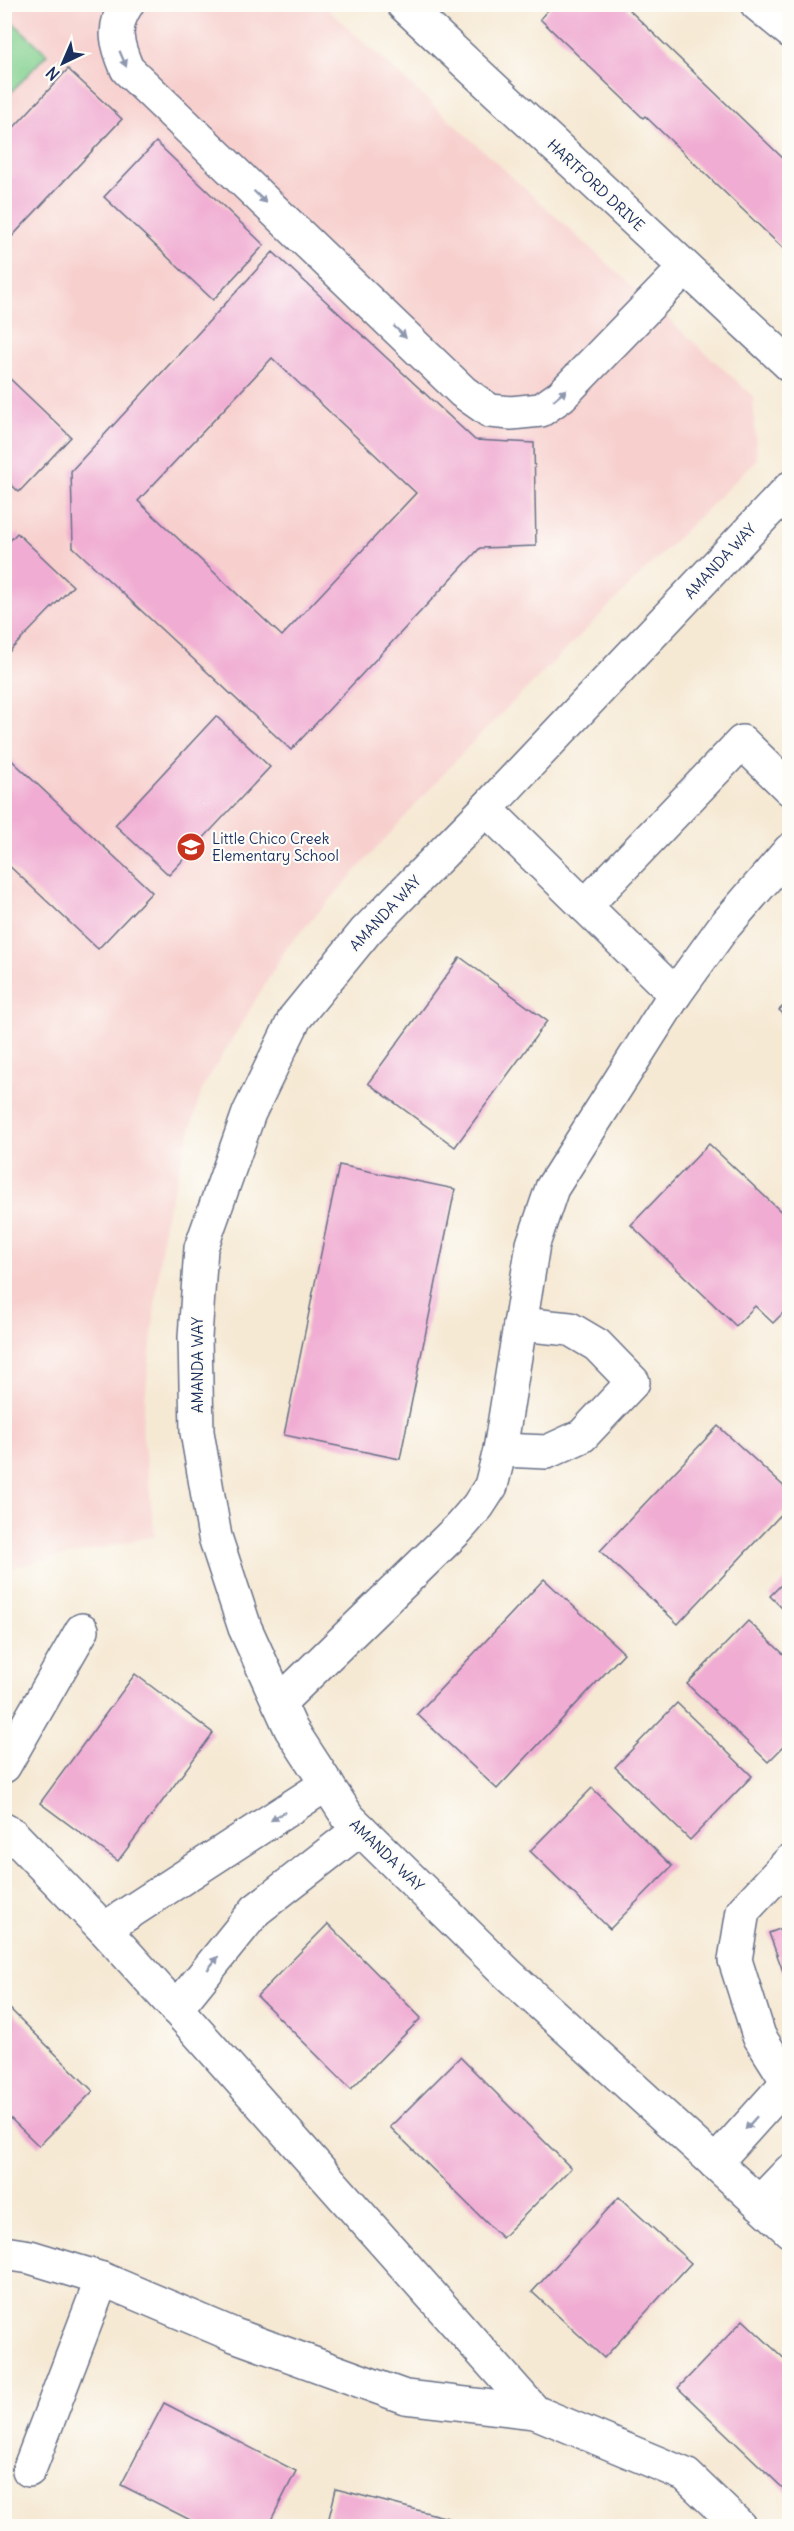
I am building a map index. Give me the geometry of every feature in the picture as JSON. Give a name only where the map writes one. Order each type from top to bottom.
[{"type":"street","points":[[127,4],[120,14],[115,34],[127,69],[463,392],[490,411],[511,413],[541,410],[561,396],[685,268]]},
{"type":"street","name":"HARTFORD DRIVE","points":[[403,4],[789,365]]},
{"type":"street","points":[[757,4],[789,32]]},
{"type":"street","name":"AMANDA WAY","points":[[789,488],[486,808],[366,931],[295,1018],[249,1113],[201,1248],[195,1337],[197,1432],[215,1537],[245,1628],[291,1729],[348,1817],[509,1975],[789,2231]]},
{"type":"street","points":[[585,906],[742,742],[789,789]]},
{"type":"street","points":[[486,808],[675,994]]},
{"type":"street","points":[[279,1703],[478,1506],[491,1486],[500,1450],[533,1244],[552,1188],[675,994],[722,929],[789,850]]},
{"type":"street","points":[[500,1450],[547,1452],[582,1437],[633,1382],[597,1344],[570,1329],[520,1324]]},
{"type":"street","points":[[4,1766],[82,1630]]},
{"type":"street","points":[[104,1929],[327,1784]]},
{"type":"street","points":[[176,2009],[256,1910],[360,1829]]},
{"type":"street","points":[[4,1830],[12,1835],[104,1929],[535,2412]]},
{"type":"street","points":[[715,2163],[788,2084],[759,2036],[735,1960],[743,1911],[789,1861]]},
{"type":"street","points":[[759,2204],[789,2171]]},
{"type":"street","points":[[4,2253],[30,2257],[102,2279],[234,2335],[405,2397],[535,2412],[686,2475],[738,2526]]},
{"type":"street","points":[[29,2470],[102,2279]]},
{"type":"shaded area","name":"Little Chico Creek Elementary School","points":[[4,5],[323,5],[753,396],[757,459],[468,747],[288,946],[202,1089],[164,1223],[142,1428],[155,1536],[5,1569]]},
{"type":"green space","points":[[4,14],[47,54],[5,99],[4,99]]},
{"type":"building","points":[[553,4],[623,4],[790,165],[790,255],[540,19]]},
{"type":"building","points":[[68,69],[122,119],[4,245],[4,138]]},
{"type":"building","points":[[156,142],[264,245],[213,300],[104,197]]},
{"type":"building","points":[[273,252],[475,440],[534,443],[536,546],[480,548],[291,750],[73,547],[71,471]],"holes":[[[272,358],[416,493],[282,636],[138,501]]]},
{"type":"building","points":[[4,373],[71,437],[19,492],[4,478]]},
{"type":"building","points":[[17,533],[73,586],[4,657],[4,547]]},
{"type":"building","points":[[216,716],[270,767],[169,875],[115,825]]},
{"type":"building","points":[[4,753],[152,892],[98,949],[4,861]]},
{"type":"building","points":[[460,957],[547,1021],[455,1147],[368,1083]]},
{"type":"building","points":[[790,1000],[790,1020],[779,1010]]},
{"type":"building","points":[[709,1144],[790,1220],[790,1306],[773,1323],[755,1306],[736,1326],[631,1225]]},
{"type":"building","points":[[339,1165],[455,1189],[400,1459],[284,1435]]},
{"type":"building","points":[[718,1426],[790,1492],[790,1505],[678,1624],[600,1551]]},
{"type":"building","points":[[790,1576],[790,1616],[770,1596]]},
{"type":"building","points":[[544,1579],[624,1653],[497,1789],[417,1714]]},
{"type":"building","points":[[748,1621],[790,1660],[790,1740],[768,1762],[687,1684]]},
{"type":"building","points":[[135,1674],[213,1733],[118,1861],[40,1803]]},
{"type":"building","points":[[677,1703],[752,1776],[690,1840],[615,1767]]},
{"type":"building","points":[[592,1788],[672,1866],[610,1929],[530,1851]]},
{"type":"building","points":[[328,1924],[421,2018],[351,2089],[257,1996]]},
{"type":"building","points":[[790,1925],[790,1988],[789,1988],[769,1933]]},
{"type":"building","points":[[4,2003],[93,2091],[39,2146],[4,2112]]},
{"type":"building","points":[[460,2057],[571,2168],[502,2238],[390,2127]]},
{"type":"building","points":[[619,2197],[691,2263],[604,2358],[532,2292]]},
{"type":"building","points":[[743,2320],[790,2364],[790,2490],[787,2492],[678,2388]]},
{"type":"building","points":[[164,2403],[296,2471],[268,2526],[202,2526],[121,2485]]},
{"type":"building","points":[[336,2489],[479,2526],[327,2526]]},
{"type":"place","name":"Little Chico Creek Elementary School","points":[[191,847]]}]
